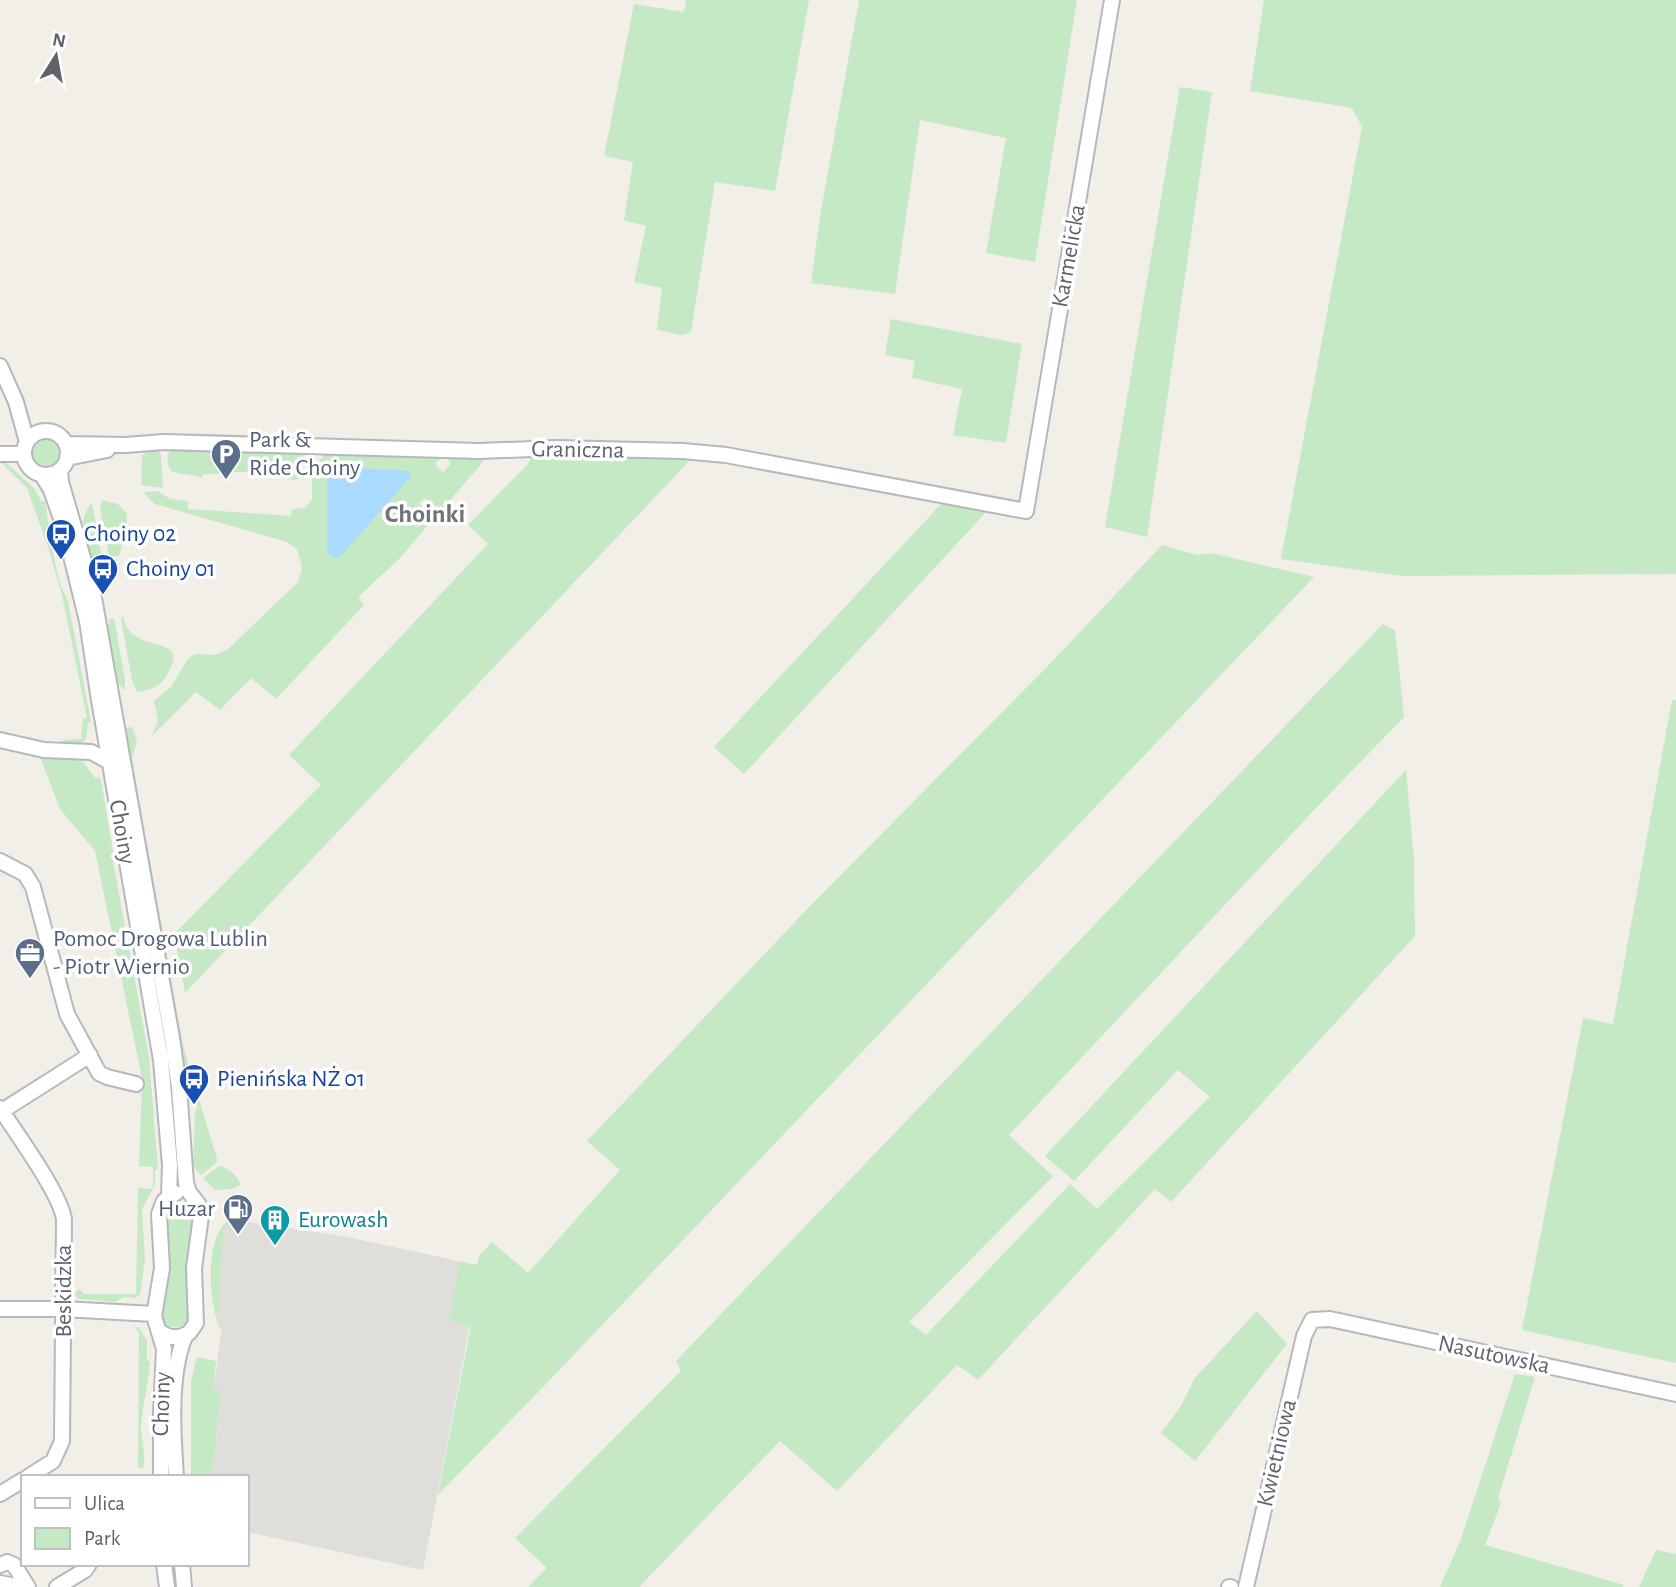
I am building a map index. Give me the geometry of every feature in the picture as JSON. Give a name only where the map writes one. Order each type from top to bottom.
[{"type":"street","name":"Karmelicka","points":[[1026,511],[1112,0]]},
{"type":"street","points":[[0,366],[16,402],[26,448],[29,466],[42,475],[50,475],[64,457],[56,434],[43,432],[33,436],[26,448],[0,454]]},
{"type":"street","points":[[16,402],[43,432]]},
{"type":"street","name":"Graniczna","points":[[64,457],[125,445],[163,442],[479,451],[557,448],[704,452],[1026,511]]},
{"type":"street","name":"Choiny","points":[[64,457],[61,482],[92,584],[175,1056],[185,1177],[188,1189],[200,1208],[201,1216],[194,1268],[197,1317],[194,1326],[185,1336],[179,1354],[176,1389],[176,1475]]},
{"type":"street","name":"Choiny","points":[[42,475],[51,490],[61,518],[79,579],[163,1075],[170,1165],[169,1196],[159,1211],[162,1268],[154,1314],[164,1349],[161,1475]]},
{"type":"street","points":[[90,752],[105,733]]},
{"type":"street","points":[[0,740],[44,750],[90,752],[110,762]]},
{"type":"street","points":[[0,860],[25,874],[33,887],[67,1014],[99,1073],[136,1084]]},
{"type":"street","points":[[1,1109],[90,1055]]},
{"type":"street","name":"Beskidzka","points":[[1,1109],[63,1212],[62,1441],[52,1461],[36,1475]]},
{"type":"street","points":[[169,1196],[181,1193],[194,1198]]},
{"type":"street","points":[[0,1310],[63,1309],[154,1314]]},
{"type":"street","name":"Nasutowska","points":[[1312,1320],[1330,1319],[1676,1394]]},
{"type":"street","name":"Kwietniowa","points":[[1246,1587],[1304,1336],[1312,1320]]},
{"type":"street","points":[[160,1332],[173,1338],[185,1336]]},
{"type":"street","points":[[0,1494],[21,1481]]},
{"type":"street","points":[[0,1565],[7,1562],[13,1565],[28,1587]]},
{"type":"street","points":[[57,1587],[88,1566]]},
{"type":"street","points":[[164,1566],[167,1587]]},
{"type":"street","points":[[182,1566],[184,1587]]},
{"type":"street","points":[[0,1583],[21,1587]]},
{"type":"shaded area","points":[[240,1221],[343,1236],[481,1266],[423,1570],[248,1532],[248,1475],[212,1475],[221,1392],[213,1390],[222,1328],[218,1322],[224,1226]]},
{"type":"green space","points":[[686,0],[809,0],[775,191],[715,182],[691,332],[681,335],[657,330],[662,288],[634,282],[646,226],[624,220],[633,162],[604,156],[634,4],[684,12]]},
{"type":"green space","points":[[859,0],[1077,0],[1035,262],[986,253],[1006,138],[920,120],[895,294],[811,283],[820,216]]},
{"type":"green space","points":[[1264,0],[1676,0],[1676,574],[1402,576],[1281,559],[1362,127],[1352,108],[1250,91]]},
{"type":"green space","points":[[1180,87],[1212,92],[1147,537],[1105,527]]},
{"type":"green space","points":[[891,319],[1022,344],[1006,443],[953,435],[962,389],[912,378],[915,361],[885,355]]},
{"type":"green space","points":[[46,438],[57,443],[62,454],[57,465],[46,470],[35,465],[30,454],[35,443]]},
{"type":"green space","points":[[151,448],[159,451],[161,455],[163,488],[141,485],[142,456]]},
{"type":"green space","points":[[172,448],[302,453],[305,460],[302,462],[302,477],[296,480],[241,472],[203,474],[202,477],[172,472],[168,454]]},
{"type":"green space","points":[[323,451],[446,454],[435,464],[443,472],[451,464],[448,460],[455,454],[488,456],[440,512],[425,498],[419,504],[434,518],[399,559],[358,597],[364,605],[276,699],[251,678],[220,710],[196,692],[152,736],[158,720],[154,701],[171,687],[187,660],[197,654],[214,655],[227,650],[298,582],[302,568],[297,549],[287,542],[155,504],[143,492],[158,491],[170,499],[188,501],[188,509],[291,516],[292,509],[305,508],[312,499],[312,467],[323,457]]},
{"type":"green space","points":[[533,453],[696,454],[185,993],[174,934],[321,785],[289,755],[488,544],[468,525],[528,464]]},
{"type":"green space","points":[[0,461],[5,462],[34,488],[41,501],[45,501],[54,558],[60,584],[68,601],[91,722],[88,723],[86,738],[82,744],[63,744],[63,740],[81,739],[83,718],[87,718],[62,595],[49,550],[27,488]]},
{"type":"green space","points":[[102,500],[118,504],[127,514],[127,530],[119,556],[109,557],[100,508]]},
{"type":"green space","points":[[943,502],[988,510],[744,774],[714,747]]},
{"type":"green space","points":[[92,503],[102,557],[94,566],[83,526],[87,510]]},
{"type":"green space","points":[[1162,545],[1197,555],[1211,553],[1314,577],[438,1495],[471,1326],[450,1321],[459,1262],[477,1265],[479,1256],[492,1242],[528,1273],[620,1170],[587,1141],[812,904],[1048,666]]},
{"type":"green space","points":[[123,617],[128,629],[137,637],[172,652],[173,660],[168,673],[159,685],[151,689],[137,692],[132,680],[121,618]]},
{"type":"green space","points":[[114,618],[125,690],[118,684],[115,676],[105,625],[109,624],[109,619]]},
{"type":"green space","points":[[1383,624],[1395,630],[1404,717],[1009,1135],[1053,1176],[909,1322],[926,1335],[1070,1184],[1097,1209],[1210,1097],[1178,1070],[1074,1181],[1045,1156],[1406,770],[1414,860],[1415,936],[1171,1202],[1155,1189],[978,1380],[957,1365],[837,1491],[780,1441],[639,1587],[528,1587],[547,1568],[515,1538],[681,1371],[676,1361]]},
{"type":"green space","points":[[1672,700],[1676,700],[1676,1363],[1522,1330],[1583,1018],[1613,1024]]},
{"type":"green space","points":[[132,727],[137,740],[132,759],[182,1040],[193,1083],[183,1063],[124,728]]},
{"type":"green space","points":[[40,757],[82,760],[95,778],[101,780],[149,1057],[158,1169],[155,1170],[155,1181],[153,1167],[139,1166],[142,1078],[95,851],[60,809]]},
{"type":"green space","points":[[196,1089],[217,1159],[217,1162],[201,1175],[193,1167],[197,1099],[193,1097],[193,1092]]},
{"type":"green space","points":[[219,1166],[232,1172],[241,1185],[215,1190],[203,1178]]},
{"type":"green space","points":[[153,1182],[155,1185],[142,1209],[145,1260],[140,1295],[135,1298],[123,1297],[116,1302],[79,1299],[74,1294],[79,1289],[84,1294],[136,1294],[138,1188],[152,1189]]},
{"type":"green space","points":[[176,1203],[187,1204],[194,1215],[187,1271],[190,1316],[185,1324],[169,1327],[162,1317],[169,1265],[166,1216]]},
{"type":"green space","points":[[228,1221],[236,1222],[224,1226],[218,1322],[222,1328],[220,1329],[216,1318],[211,1288],[212,1256],[220,1229]]},
{"type":"green space","points":[[1257,1311],[1287,1344],[1195,1461],[1161,1433],[1181,1406],[1195,1378]]},
{"type":"green space","points":[[135,1327],[139,1328],[147,1341],[147,1361],[150,1361],[141,1424],[143,1468],[138,1468],[139,1333]]},
{"type":"green space","points":[[197,1357],[216,1361],[213,1389],[221,1391],[212,1475],[191,1475],[191,1381]]},
{"type":"green space","points":[[1515,1374],[1535,1377],[1498,1498],[1501,1503],[1485,1545],[1624,1585],[1623,1587],[1440,1587],[1461,1539]]},
{"type":"green space","points":[[1656,1550],[1676,1554],[1676,1587],[1639,1587]]},
{"type":"water","points":[[334,467],[408,471],[411,476],[342,555],[335,558],[327,549],[327,475],[328,469]]},
{"type":"place","name":"Park & Ride Choiny","points":[[226,481]]},
{"type":"place","name":"Choiny 02","points":[[61,561]]},
{"type":"place","name":"Choiny 01","points":[[103,596]]},
{"type":"place","name":"Pomoc Drogowa Lublin - Piotr Wiernio","points":[[30,980]]},
{"type":"place","name":"Pienińska NŻ 01","points":[[194,1106]]},
{"type":"place","name":"Huzar","points":[[238,1236]]},
{"type":"place","name":"Eurowash","points":[[275,1247]]},
{"type":"district","name":"Choinki","points":[[425,514]]}]
